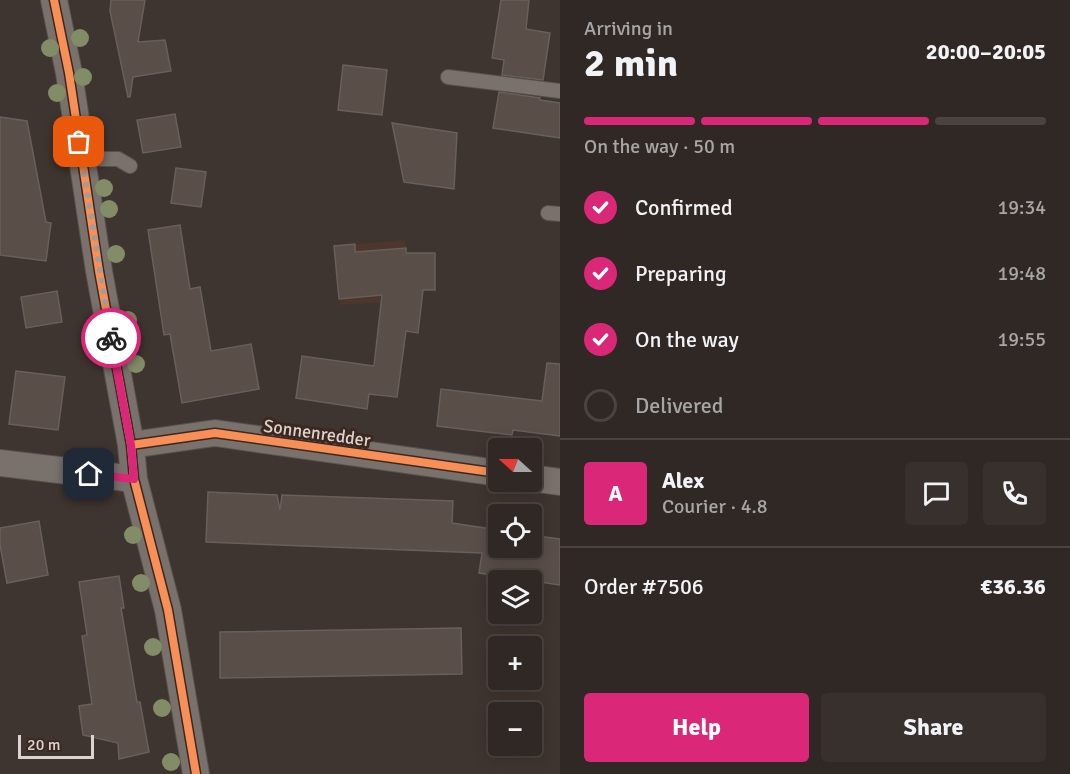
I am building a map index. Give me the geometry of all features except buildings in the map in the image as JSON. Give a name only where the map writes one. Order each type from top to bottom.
[{"type":"street","points":[[54,0],[69,73],[99,271],[131,445],[134,479],[168,610],[196,774]]},
{"type":"street","name":"Sonnenredder","points":[[131,445],[215,433],[488,473]]},
{"type":"street","points":[[0,463],[134,479]]},
{"type":"street","points":[[542,480],[560,482]]},
{"type":"lane","points":[[448,77],[560,92]]},
{"type":"lane","points":[[82,159],[118,159],[130,165]]},
{"type":"shaded area","points":[[405,240],[410,301],[340,305],[334,246]]},
{"type":"cycle path","points":[[54,0],[69,73],[99,271],[131,445],[134,479],[168,610],[196,774]]},
{"type":"cycle path","points":[[131,445],[215,433],[488,472]]},
{"type":"way so far","points":[[79,142],[111,338]]},
{"type":"route","points":[[89,474],[134,479],[131,445],[111,338]]}]
